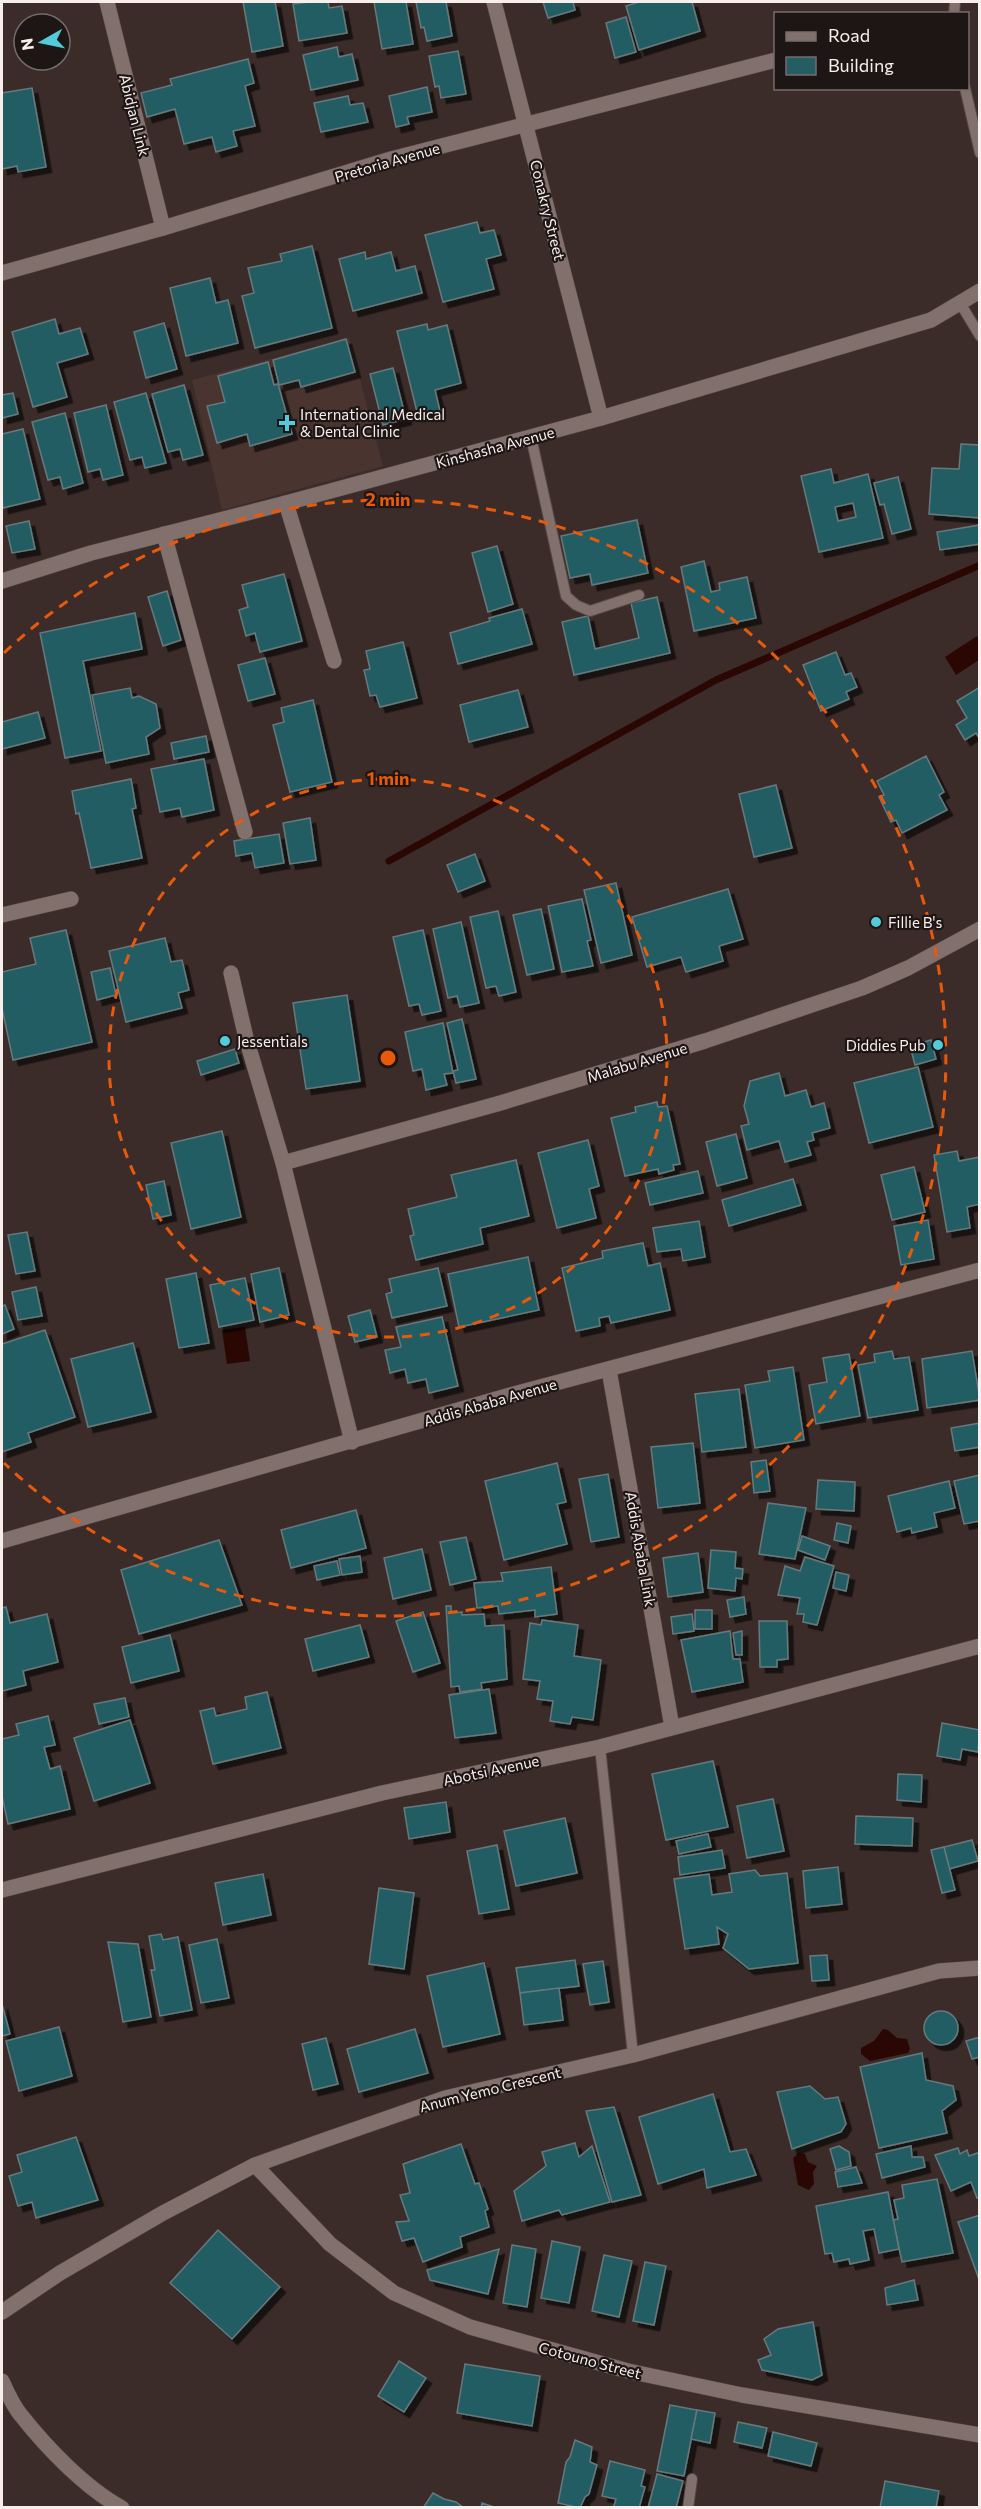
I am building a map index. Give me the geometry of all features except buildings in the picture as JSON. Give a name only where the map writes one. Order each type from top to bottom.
[{"type":"street","name":"Abidjan Link","points":[[107,2],[163,228]]},
{"type":"street","name":"Conakry Street","points":[[494,2],[601,418]]},
{"type":"street","name":"Pretoria Avenue","points":[[2,273],[163,228],[391,159],[774,61]]},
{"type":"street","name":"Kinshasha Avenue","points":[[2,581],[91,553],[601,418],[931,320],[980,291]]},
{"type":"street","points":[[286,503],[334,661]]},
{"type":"street","points":[[164,534],[244,832]]},
{"type":"street","points":[[2,915],[71,899]]},
{"type":"street","name":"Malabu Avenue","points":[[283,1163],[497,1104],[728,1034],[862,988],[908,968],[980,929]]},
{"type":"street","points":[[231,973],[246,1038],[283,1163],[352,1442]]},
{"type":"street","name":"Addis Ababa Avenue","points":[[2,1541],[514,1394],[980,1270]]},
{"type":"street","name":"Addis Ababa Link","points":[[609,1370],[672,1727]]},
{"type":"street","name":"Abotsi Avenue","points":[[2,1890],[382,1793],[600,1747],[980,1646]]},
{"type":"street","name":"Anum Yemo Crescent","points":[[2,2312],[60,2272],[255,2165],[445,2098],[633,2055],[939,1971],[980,1968]]},
{"type":"street","name":"Cotouno Street","points":[[255,2165],[330,2244],[394,2293],[470,2327],[628,2371],[753,2397],[980,2435]]},
{"type":"street","points":[[2,2381],[18,2412],[60,2459],[104,2504],[122,2508]]},
{"type":"lane","points":[[965,90],[980,153]]},
{"type":"lane","points":[[960,303],[980,336]]},
{"type":"lane","points":[[531,437],[566,596],[576,605],[590,611],[639,595]]},
{"type":"lane","points":[[600,1747],[633,2055]]},
{"type":"lane","points":[[688,2508],[692,2479]]},
{"type":"shaded area","name":"International Medical & Dental Clinic","points":[[349,338],[383,466],[222,510],[192,380]]},
{"type":"shaded area","points":[[977,636],[979,660],[956,675],[945,657]]},
{"type":"shaded area","points":[[245,1327],[250,1361],[227,1364],[222,1330]]},
{"type":"shaded area","points":[[883,2029],[888,2030],[897,2038],[907,2039],[910,2049],[908,2053],[870,2061],[861,2054],[861,2048],[874,2041]]},
{"type":"shaded area","points":[[799,2153],[805,2154],[808,2162],[817,2166],[813,2172],[814,2184],[809,2190],[798,2185],[793,2158]]},
{"type":"waterway","points":[[389,861],[716,680],[980,565]]},
{"type":"place","name":"International Medical & Dental Clinic","points":[[287,423]]},
{"type":"place","name":"Fillie B's","points":[[876,922]]},
{"type":"place","name":"Jessentials","points":[[225,1041]]},
{"type":"place","name":"Diddies Pub","points":[[938,1045]]}]
